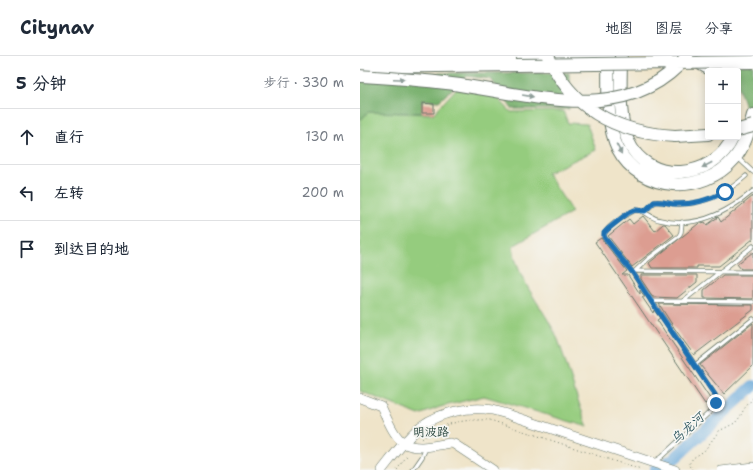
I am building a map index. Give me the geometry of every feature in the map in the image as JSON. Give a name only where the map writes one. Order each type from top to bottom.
[{"type":"main road","points":[[548,56],[557,75],[571,93],[588,108],[609,121],[633,130],[660,136],[705,134]]},
{"type":"main road","points":[[360,58],[604,56]]},
{"type":"main road","points":[[608,56],[609,109],[612,131],[619,150],[632,167],[646,176],[658,181],[670,184],[686,184],[701,181],[716,174],[728,165],[736,156],[746,139],[753,115]]},
{"type":"main road","points":[[621,56],[624,128],[633,149],[646,161],[665,170],[678,172],[691,171],[703,167],[715,160],[724,151],[731,140]]},
{"type":"main road","points":[[669,56],[697,62],[708,68]]},
{"type":"main road","points":[[360,76],[442,82],[550,99],[590,101],[616,98],[645,88],[667,76],[687,56]]},
{"type":"main road","points":[[360,67],[753,62]]},
{"type":"main road","points":[[741,129],[753,126]]},
{"type":"street","name":"明波路","points":[[360,398],[381,406],[393,433],[404,443],[414,447],[450,442],[493,470]]},
{"type":"street","points":[[382,470],[404,443],[422,426],[438,417],[453,412],[480,409],[492,410],[509,415],[675,470]]},
{"type":"street","points":[[721,470],[753,466]]},
{"type":"lane","points":[[736,156],[753,172]]},
{"type":"lane","points":[[645,211],[654,202],[682,204],[709,199],[732,187],[746,176]]},
{"type":"lane","points":[[654,463],[712,410],[716,403],[715,395],[651,301],[634,272],[604,237],[604,233],[635,210],[645,211],[653,218],[660,220],[693,223],[733,207],[753,191]]},
{"type":"lane","points":[[634,272],[679,236],[682,222]]},
{"type":"lane","points":[[683,301],[753,246]]},
{"type":"lane","points":[[634,272],[753,272]]},
{"type":"lane","points":[[651,301],[753,302]]},
{"type":"lane","points":[[695,365],[753,319]]},
{"type":"lane","points":[[413,470],[422,457],[426,446]]},
{"type":"path","points":[[693,470],[689,464],[694,458],[704,451],[719,431],[735,423],[753,398]]},
{"type":"path","points":[[397,470],[414,447],[427,435],[442,426],[466,420],[490,420],[641,470]]},
{"type":"green space","points":[[722,65],[753,65],[753,93],[744,127],[744,104],[741,95],[741,68],[725,68]]},
{"type":"green space","points":[[569,73],[569,109],[512,109],[491,79],[467,76],[439,101],[422,100],[422,113],[368,112],[360,121],[360,74]]},
{"type":"green space","points":[[456,89],[495,95],[511,112],[563,111],[568,123],[587,124],[596,150],[547,173],[572,212],[513,246],[515,258],[524,280],[557,336],[588,427],[484,396],[440,407],[419,415],[360,391],[360,121],[368,112],[433,114]]},
{"type":"building","points":[[422,103],[434,104],[434,113],[422,113]]},
{"type":"building","points":[[753,196],[753,239],[719,266],[697,266],[697,268],[652,268],[649,263],[698,224],[705,222],[707,225],[718,217],[721,222]]},
{"type":"building","points":[[643,216],[655,231],[665,224],[674,235],[632,267],[608,236],[629,219],[633,224]]},
{"type":"building","points":[[601,238],[627,271],[622,275],[628,275],[640,294],[640,290],[645,297],[642,297],[653,313],[654,310],[660,318],[657,320],[711,400],[705,404],[595,242]]},
{"type":"building","points":[[753,252],[753,269],[741,269],[737,264]]},
{"type":"building","points":[[641,275],[697,275],[697,282],[677,298],[653,297],[641,279]]},
{"type":"building","points":[[723,275],[753,275],[753,299],[704,298],[704,290]]},
{"type":"building","points":[[659,304],[753,305],[753,310],[694,355]]},
{"type":"building","points":[[753,323],[753,366],[724,394],[700,365]]},
{"type":"waterway","name":"乌龙河","points":[[655,470],[675,458],[753,386]]},
{"type":"route","points":[[716,403],[715,395],[633,273],[604,237],[604,233],[628,213],[635,210],[645,211],[654,202],[658,201],[673,204],[692,203],[709,199],[725,192]]}]
